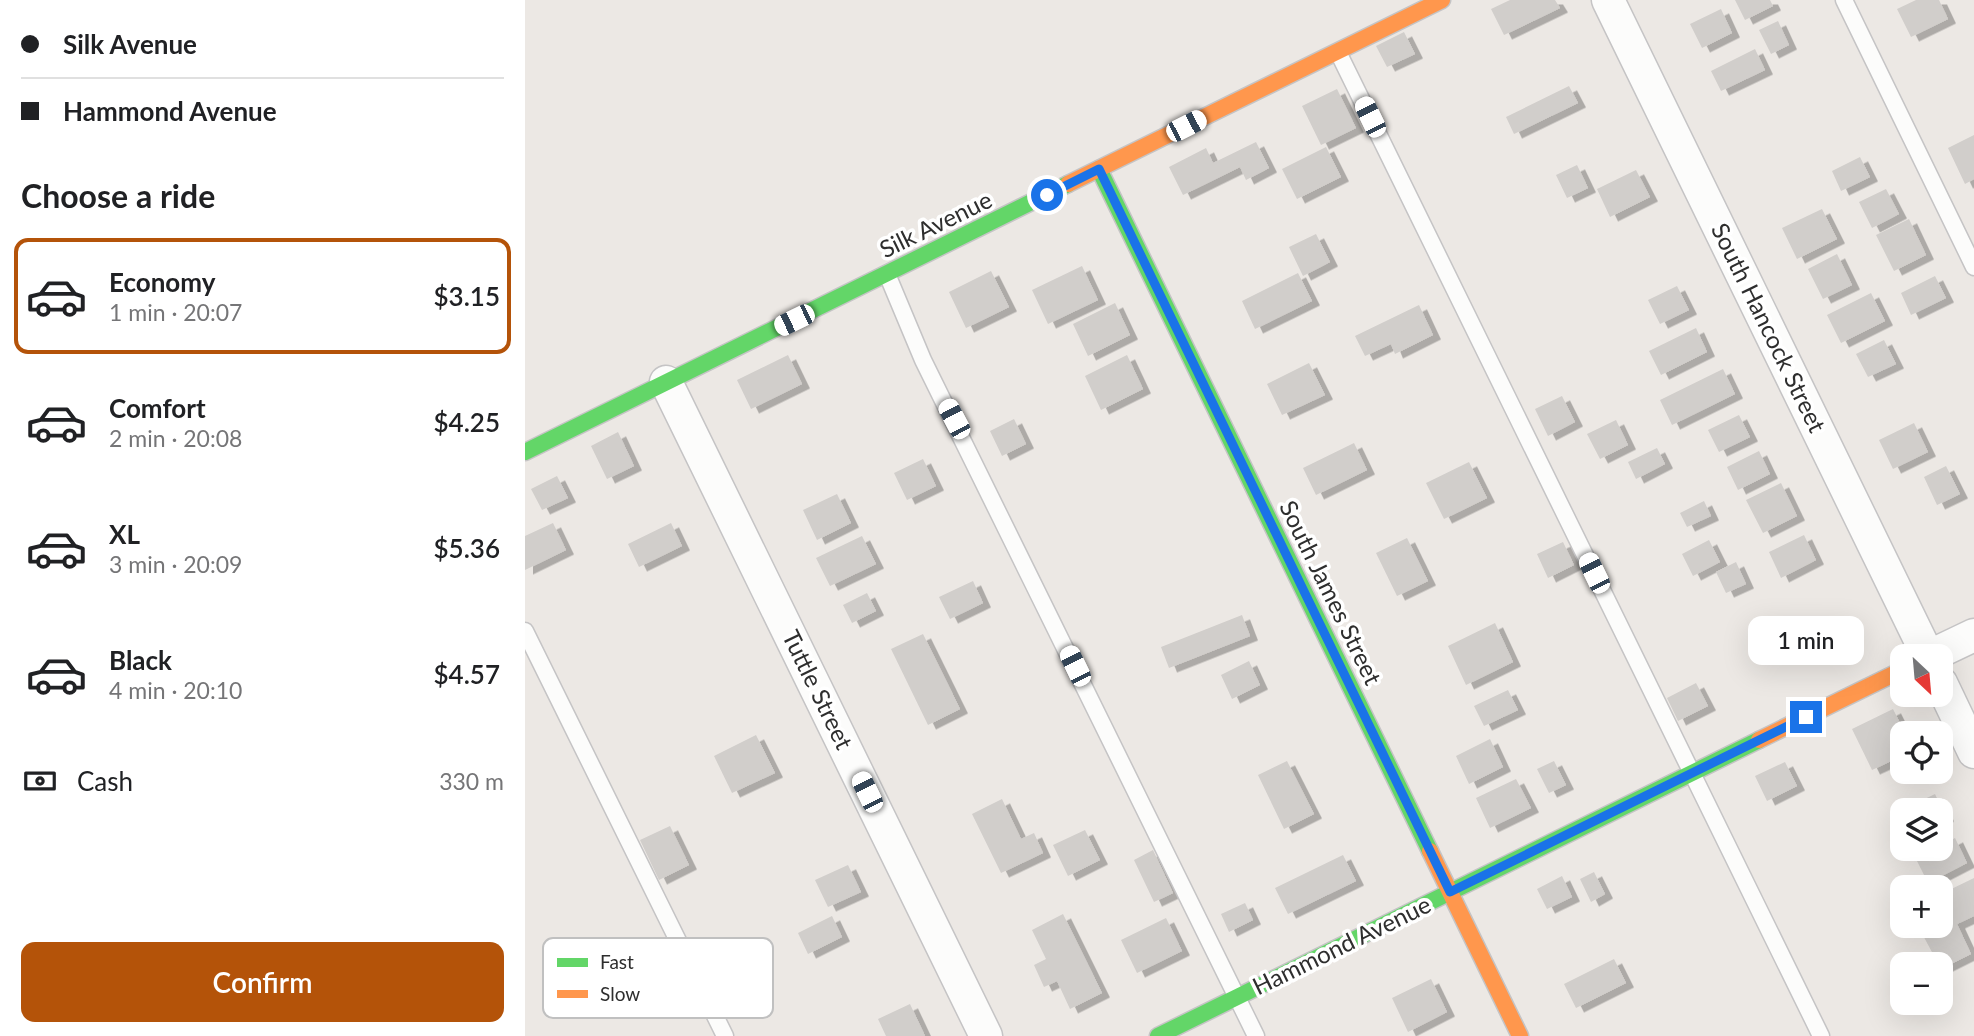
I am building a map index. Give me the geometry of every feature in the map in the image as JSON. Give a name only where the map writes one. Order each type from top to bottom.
[{"type":"street","name":"Silk Avenue","points":[[525,452],[1441,0]]},
{"type":"street","name":"South Hancock Street","points":[[1608,0],[1923,644]]},
{"type":"street","name":"South James Street","points":[[1099,169],[1520,1036]]},
{"type":"street","name":"Tuttle Street","points":[[666,382],[986,1036]]},
{"type":"street","points":[[1953,645],[1974,635]]},
{"type":"street","name":"Hammond Avenue","points":[[1158,1036],[1890,676]]},
{"type":"street","points":[[1952,707],[1974,752]]},
{"type":"lane","points":[[1844,0],[1974,267]]},
{"type":"lane","points":[[1338,51],[1821,1036]]},
{"type":"lane","points":[[887,274],[923,360],[1256,1036]]},
{"type":"lane","points":[[525,631],[677,938]]},
{"type":"lane","points":[[716,1018],[725,1036]]},
{"type":"building","points":[[1510,0],[1555,0],[1560,8],[1504,35],[1491,9]]},
{"type":"building","points":[[1735,0],[1770,0],[1773,6],[1745,20]]},
{"type":"building","points":[[1916,0],[1939,0],[1948,19],[1911,37],[1897,9]]},
{"type":"building","points":[[1721,9],[1732,33],[1702,48],[1690,24]]},
{"type":"building","points":[[1778,21],[1789,45],[1771,54],[1759,30]]},
{"type":"building","points":[[1404,32],[1415,54],[1387,67],[1376,46]]},
{"type":"building","points":[[1755,49],[1765,70],[1721,91],[1711,71]]},
{"type":"building","points":[[1569,86],[1578,103],[1514,134],[1506,117]]},
{"type":"building","points":[[1337,89],[1356,128],[1321,145],[1302,106]]},
{"type":"building","points":[[1974,135],[1974,179],[1965,184],[1948,148]]},
{"type":"building","points":[[1256,142],[1269,168],[1246,180],[1240,167],[1183,195],[1169,167],[1206,148],[1213,163]]},
{"type":"building","points":[[1326,147],[1341,177],[1297,199],[1282,169]]},
{"type":"building","points":[[1860,157],[1870,177],[1841,191],[1832,171]]},
{"type":"building","points":[[1577,165],[1588,188],[1567,198],[1556,175]]},
{"type":"building","points":[[1636,170],[1650,197],[1610,217],[1597,189]]},
{"type":"building","points":[[1886,189],[1899,214],[1872,228],[1859,202]]},
{"type":"building","points":[[1822,209],[1837,239],[1797,259],[1782,228]]},
{"type":"building","points":[[1909,219],[1926,255],[1894,271],[1876,235]]},
{"type":"building","points":[[1316,234],[1330,262],[1303,276],[1289,247]]},
{"type":"building","points":[[1837,254],[1852,285],[1823,299],[1808,269]]},
{"type":"building","points":[[1082,266],[1098,300],[1048,324],[1032,290]]},
{"type":"building","points":[[991,271],[1009,307],[966,328],[949,292]]},
{"type":"building","points":[[1298,273],[1312,301],[1255,329],[1242,301]]},
{"type":"building","points":[[1935,276],[1946,298],[1911,315],[1901,293]]},
{"type":"building","points":[[1677,286],[1689,310],[1660,324],[1648,300]]},
{"type":"building","points":[[1871,293],[1885,321],[1841,343],[1827,315]]},
{"type":"building","points":[[1115,303],[1130,335],[1088,356],[1073,324]]},
{"type":"building","points":[[1419,305],[1433,335],[1395,354],[1391,344],[1365,356],[1355,336]]},
{"type":"building","points":[[1696,328],[1707,352],[1661,375],[1649,351]]},
{"type":"building","points":[[1884,340],[1896,364],[1868,377],[1856,354]]},
{"type":"building","points":[[788,355],[802,384],[751,409],[737,380]]},
{"type":"building","points":[[1127,355],[1143,389],[1101,410],[1085,376]]},
{"type":"building","points":[[1309,363],[1325,395],[1282,415],[1267,384]]},
{"type":"building","points":[[1723,369],[1735,394],[1672,425],[1660,400]]},
{"type":"building","points":[[1562,396],[1575,422],[1548,436],[1535,409]]},
{"type":"building","points":[[1739,415],[1750,437],[1719,452],[1708,430]]},
{"type":"building","points":[[1014,419],[1026,444],[1002,456],[990,431]]},
{"type":"building","points":[[1616,420],[1628,445],[1600,459],[1587,434]]},
{"type":"building","points":[[1914,423],[1928,452],[1893,469],[1879,440]]},
{"type":"building","points":[[618,432],[634,466],[607,479],[591,446]]},
{"type":"building","points":[[1354,443],[1367,470],[1316,495],[1303,468]]},
{"type":"building","points":[[1657,448],[1665,464],[1636,479],[1628,462]]},
{"type":"building","points":[[1759,451],[1770,474],[1738,490],[1727,467]]},
{"type":"building","points":[[923,459],[936,486],[907,500],[894,473]]},
{"type":"building","points":[[1469,462],[1487,498],[1444,519],[1426,483]]},
{"type":"building","points":[[1946,466],[1960,494],[1937,505],[1924,477]]},
{"type":"building","points":[[557,476],[568,498],[542,510],[531,489]]},
{"type":"building","points":[[1781,483],[1797,516],[1763,533],[1746,500]]},
{"type":"building","points":[[837,494],[851,523],[817,540],[803,510]]},
{"type":"building","points":[[1704,501],[1711,516],[1687,527],[1680,513]]},
{"type":"building","points":[[553,523],[566,550],[525,570],[525,536]]},
{"type":"building","points":[[671,523],[682,546],[639,567],[628,544]]},
{"type":"building","points":[[1804,535],[1816,560],[1781,578],[1769,552]]},
{"type":"building","points":[[862,536],[876,564],[830,586],[816,558]]},
{"type":"building","points":[[1407,538],[1428,581],[1397,596],[1376,553]]},
{"type":"building","points":[[1709,540],[1720,562],[1693,576],[1682,554]]},
{"type":"building","points":[[1563,542],[1574,565],[1548,578],[1537,554]]},
{"type":"building","points":[[1736,562],[1746,584],[1726,593],[1716,572]]},
{"type":"building","points":[[973,581],[983,603],[950,619],[939,597]]},
{"type":"building","points":[[867,593],[876,611],[852,623],[843,605]]},
{"type":"building","points":[[1242,615],[1250,636],[1169,668],[1161,647]]},
{"type":"building","points":[[1495,623],[1513,662],[1466,685],[1448,646]]},
{"type":"building","points":[[923,634],[960,709],[928,725],[891,649]]},
{"type":"building","points":[[1249,661],[1260,685],[1232,699],[1221,675]]},
{"type":"building","points":[[1696,683],[1708,706],[1678,721],[1667,698]]},
{"type":"building","points":[[1508,690],[1518,710],[1484,726],[1474,706]]},
{"type":"building","points":[[1893,709],[1899,721],[1890,721],[1890,762],[1872,770],[1852,729]]},
{"type":"building","points":[[756,735],[775,773],[732,793],[714,756]]},
{"type":"building","points":[[1490,739],[1503,767],[1469,784],[1456,756]]},
{"type":"building","points":[[1287,761],[1314,814],[1284,829],[1258,775]]},
{"type":"building","points":[[1554,761],[1566,785],[1549,793],[1537,769]]},
{"type":"building","points":[[1785,762],[1797,786],[1767,801],[1755,776]]},
{"type":"building","points":[[1516,779],[1531,808],[1490,828],[1476,798]]},
{"type":"building","points":[[1002,799],[1021,839],[1034,833],[1043,853],[1001,873],[972,814]]},
{"type":"building","points":[[670,826],[689,865],[659,880],[640,840]]},
{"type":"building","points":[[1085,830],[1100,860],[1068,876],[1053,845]]},
{"type":"building","points":[[1955,838],[1967,863],[1944,875],[1924,875],[1917,861],[1953,861]]},
{"type":"building","points":[[1153,850],[1173,893],[1154,902],[1134,860]]},
{"type":"building","points":[[1343,855],[1356,881],[1288,914],[1275,888]]},
{"type":"building","points":[[848,865],[861,892],[828,907],[815,880]]},
{"type":"building","points":[[1594,872],[1605,894],[1591,902],[1580,879]]},
{"type":"building","points":[[1562,876],[1572,897],[1547,909],[1537,889]]},
{"type":"building","points":[[1974,878],[1974,916],[1957,924],[1971,954],[1953,963],[1953,952],[1932,952],[1924,938],[1953,938],[1953,888]]},
{"type":"building","points":[[1245,903],[1253,920],[1229,932],[1221,914]]},
{"type":"building","points":[[1063,914],[1102,993],[1070,1009],[1057,981],[1044,987],[1034,965],[1046,959],[1032,930]]},
{"type":"building","points":[[832,916],[842,937],[808,954],[798,933]]},
{"type":"building","points":[[1166,918],[1182,951],[1137,973],[1121,940]]},
{"type":"building","points":[[1614,959],[1626,983],[1576,1008],[1564,984]]},
{"type":"building","points":[[1431,979],[1447,1012],[1408,1032],[1392,998]]},
{"type":"building","points":[[910,1004],[925,1036],[886,1036],[878,1019]]},
{"type":"traffic: fast","points":[[1099,169],[1430,851]]},
{"type":"traffic: fast","points":[[525,452],[1068,184]]},
{"type":"traffic: fast","points":[[1158,1036],[1759,740]]},
{"type":"traffic: slow","points":[[1068,184],[1442,0]]},
{"type":"traffic: slow","points":[[1759,740],[1890,676]]},
{"type":"traffic: slow","points":[[1430,851],[1520,1036]]},
{"type":"route","points":[[1047,195],[1099,169],[1450,892],[1806,717]]}]
